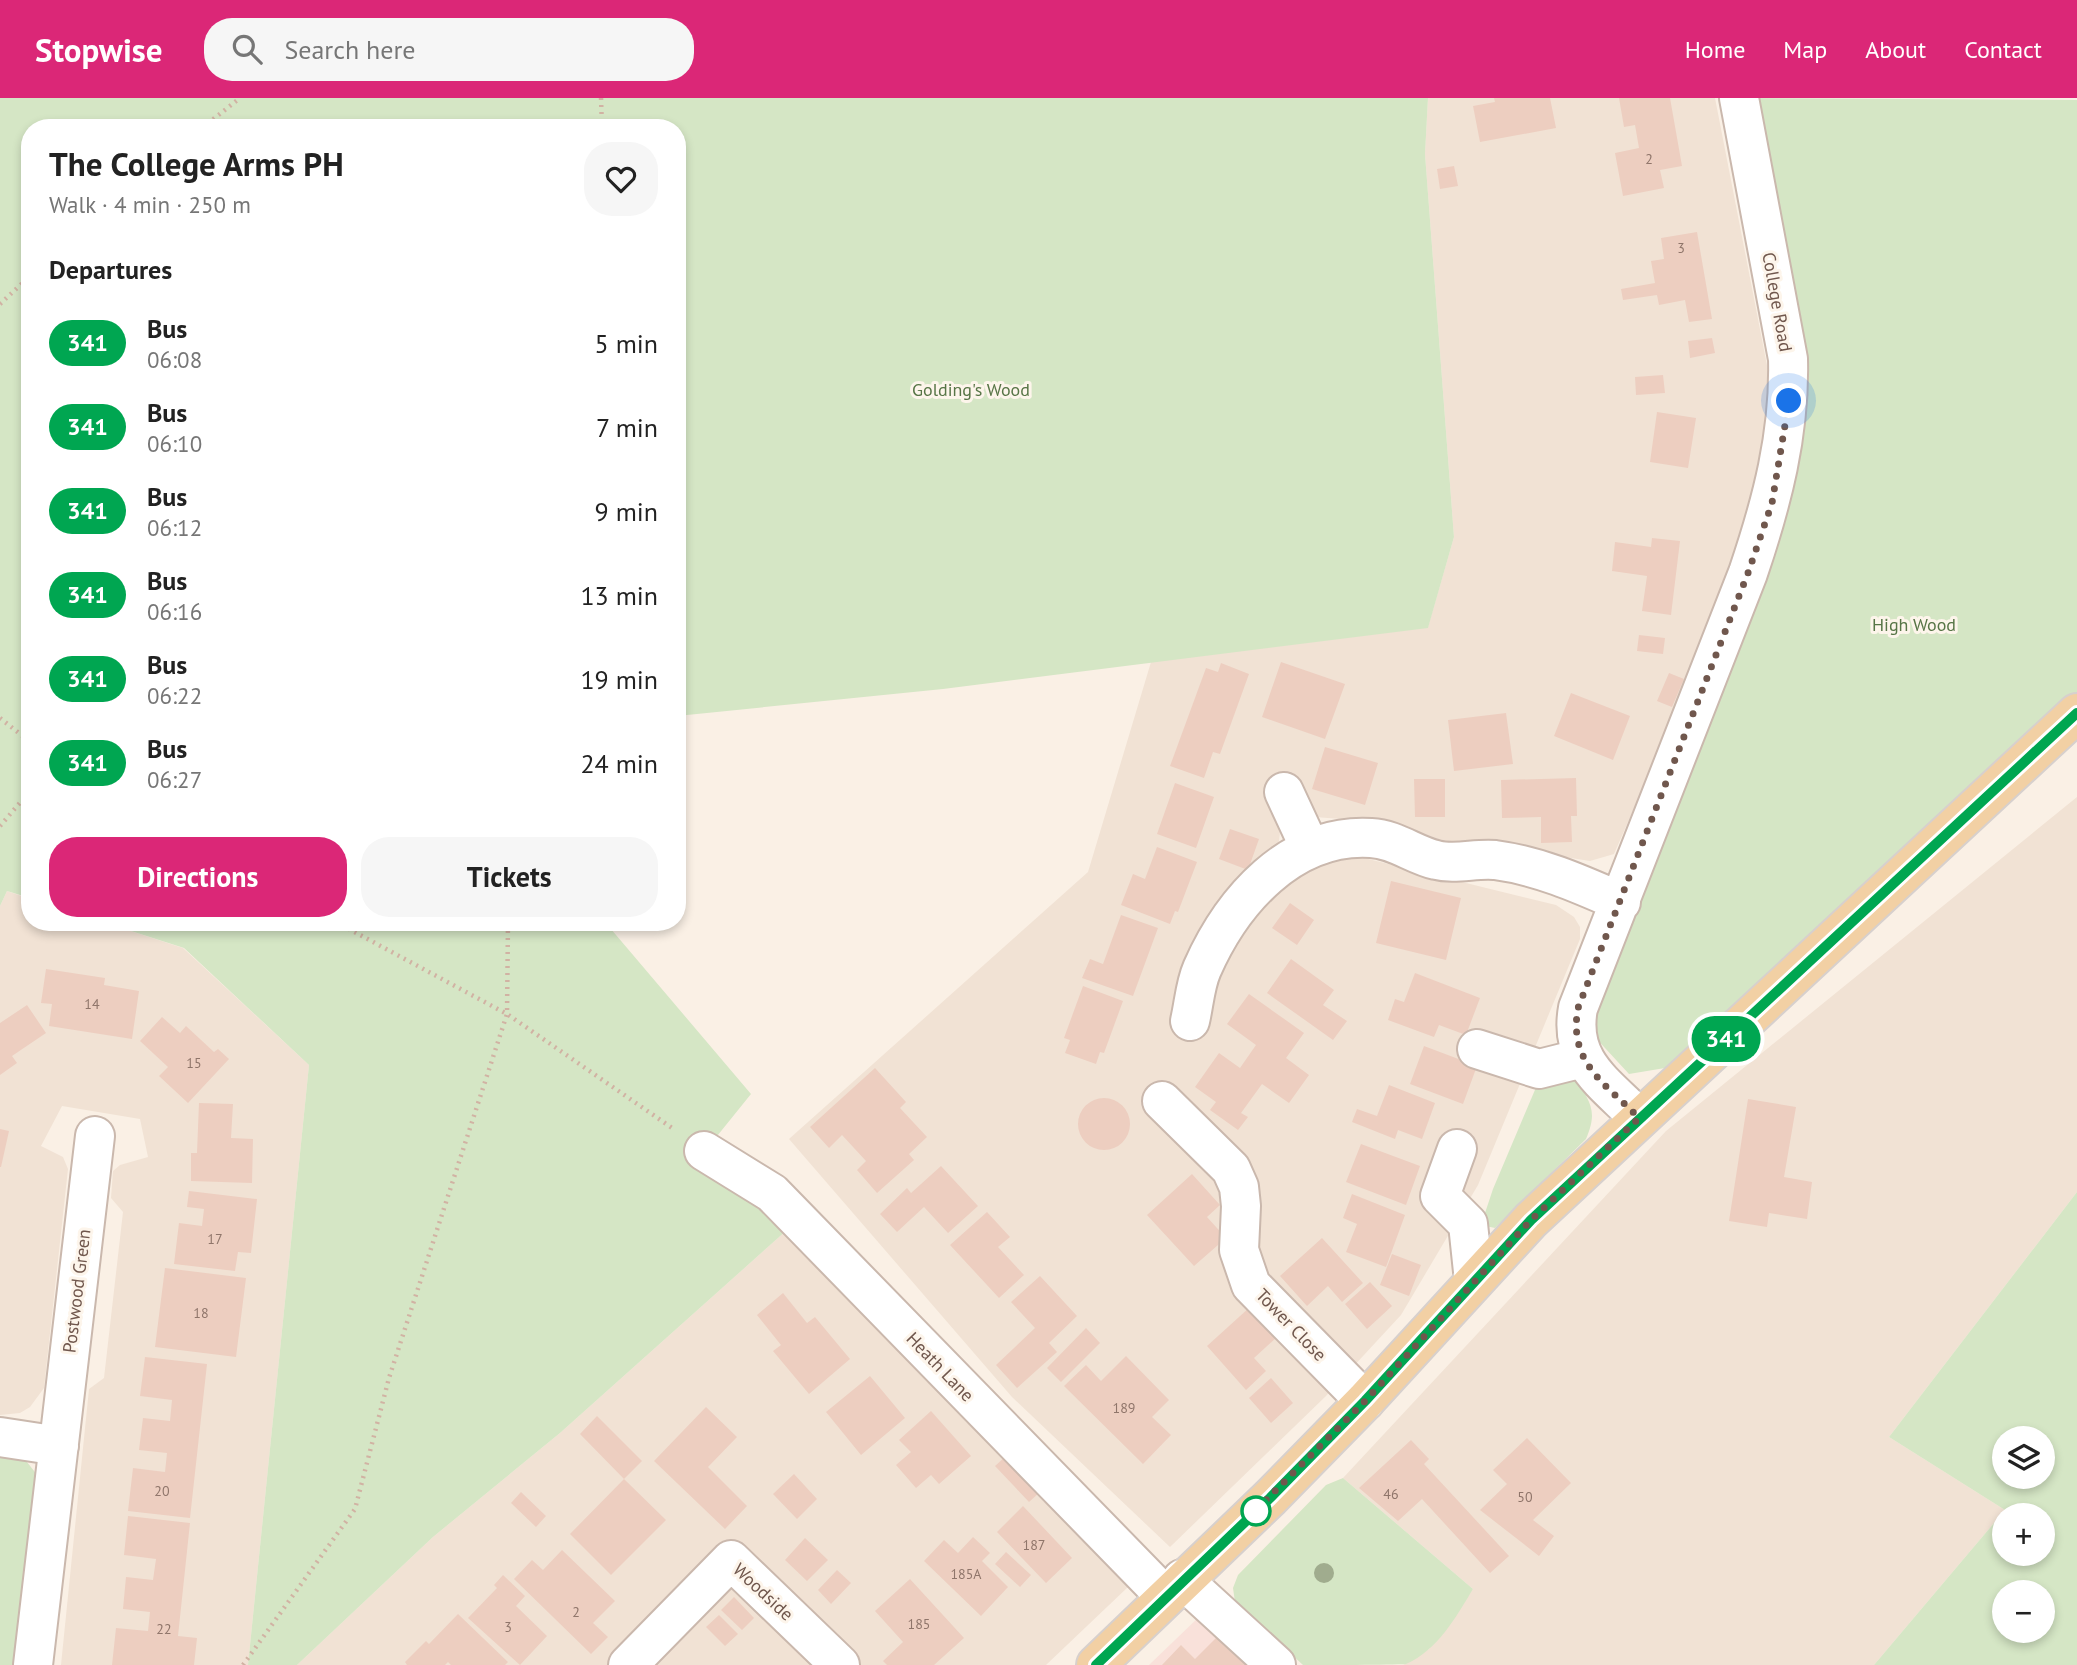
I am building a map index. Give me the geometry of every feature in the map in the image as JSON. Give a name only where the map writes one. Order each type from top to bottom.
[{"type":"main road","points":[[1096,1665],[1173,1588],[1270,1498],[1365,1401],[1531,1220],[2077,713]]},
{"type":"street","name":"College Road","points":[[1583,1058],[1575,1036],[1578,1008],[1748,573],[1772,503],[1782,451],[1789,401],[1788,359],[1738,98]]},
{"type":"street","points":[[1284,792],[1310,848]]},
{"type":"street","points":[[1190,1021],[1201,972],[1231,919],[1269,873],[1310,848],[1353,837],[1375,838],[1438,861],[1492,860],[1518,864],[1564,877],[1621,902]]},
{"type":"street","points":[[1477,1049],[1539,1069],[1583,1058],[1639,1118]]},
{"type":"street","name":"Tower Close","points":[[1162,1101],[1231,1169],[1239,1187],[1240,1250],[1251,1285],[1365,1401]]},
{"type":"street","name":"Postwood Green","points":[[33,1665],[95,1136]]},
{"type":"street","points":[[1457,1149],[1440,1196],[1468,1224],[1474,1281]]},
{"type":"street","name":"Heath Lane","points":[[705,1151],[772,1193],[1173,1588],[1276,1665]]},
{"type":"street","points":[[0,1437],[59,1446]]},
{"type":"street","name":"Woodside","points":[[628,1665],[731,1560],[840,1665]]},
{"type":"path","points":[[213,119],[240,98]]},
{"type":"path","points":[[601,98],[602,119]]},
{"type":"path","points":[[0,304],[21,284]]},
{"type":"path","points":[[0,718],[21,735]]},
{"type":"path","points":[[0,826],[21,802]]},
{"type":"path","points":[[352,931],[507,1014],[705,1151]]},
{"type":"path","points":[[243,1665],[355,1510],[389,1378],[507,1014],[508,931]]},
{"type":"shaded area","points":[[1428,98],[1715,98],[1772,391],[1741,563],[1614,854],[1590,861],[1490,845],[1449,843],[1395,823],[1274,814],[1280,832],[1279,841],[1253,917],[1311,865],[1356,856],[1556,905],[1574,917],[1580,927],[1580,939],[1478,1185],[1401,1315],[1326,1396],[1170,1547],[1012,1397],[789,1139],[1088,872],[1151,662],[1428,627],[1454,537],[1425,154]]},
{"type":"shaded area","points":[[2077,797],[2077,1192],[1889,1437],[1994,1503],[1992,1525],[1874,1665],[1403,1665],[1429,1649],[1473,1589],[1343,1478],[1666,1131]]},
{"type":"shaded area","points":[[7,891],[21,896],[21,931],[131,931],[183,948],[309,1065],[248,1665],[61,1665],[89,1389],[104,1378],[123,1212],[111,1198],[113,1171],[120,1165],[148,1157],[140,1119],[62,1106],[41,1146],[63,1157],[68,1169],[44,1388],[30,1407],[20,1413],[0,1415],[0,906]]},
{"type":"shaded area","points":[[787,1230],[1128,1587],[1046,1665],[297,1665],[433,1537],[560,1433]]},
{"type":"shaded area","points":[[1199,1617],[1247,1665],[1149,1665]]},
{"type":"green space","name":"Golding's Wood","points":[[0,98],[1428,98],[1425,154],[1454,537],[1428,628],[943,689],[686,715],[686,119],[21,119],[21,895],[7,891],[0,906]]},
{"type":"green space","name":"High Wood","points":[[1747,98],[2077,100],[2077,698],[1932,834],[1665,1068],[1629,1074],[1581,1022],[1756,582],[1783,381]]},
{"type":"green space","points":[[131,931],[613,931],[751,1094],[705,1151],[787,1230],[560,1433],[433,1537],[297,1665],[248,1665],[309,1065],[184,948]]},
{"type":"green space","points":[[1573,1075],[1588,1099],[1592,1112],[1586,1139],[1495,1228],[1481,1225],[1493,1189],[1540,1078]]},
{"type":"green space","points":[[2077,1192],[2077,1665],[1874,1665],[1992,1525],[1992,1566],[2055,1566],[2055,1503],[1994,1503],[1889,1437]]},
{"type":"green space","points":[[0,1449],[23,1457],[38,1476],[20,1665],[0,1665]]},
{"type":"green space","points":[[1343,1478],[1473,1589],[1437,1642],[1406,1664],[1303,1665],[1235,1602],[1233,1588],[1238,1575],[1326,1485]]},
{"type":"building","points":[[1494,98],[1550,98],[1556,128],[1480,142],[1473,106],[1495,102]]},
{"type":"building","points":[[1619,98],[1670,98],[1682,166],[1660,170],[1664,188],[1623,196],[1615,153],[1639,148],[1635,125],[1624,127]]},
{"type":"building","points":[[1454,166],[1458,186],[1440,189],[1437,169]]},
{"type":"building","points":[[1697,232],[1712,319],[1689,322],[1685,300],[1659,305],[1657,295],[1623,300],[1621,289],[1655,283],[1651,261],[1664,259],[1661,238]]},
{"type":"building","points":[[1712,338],[1715,353],[1690,358],[1688,341]]},
{"type":"building","points":[[1663,375],[1665,393],[1636,395],[1635,377]]},
{"type":"building","points":[[1657,412],[1696,418],[1688,468],[1650,462]]},
{"type":"building","points":[[1652,538],[1680,541],[1671,615],[1642,611],[1647,576],[1612,571],[1615,542],[1651,547]]},
{"type":"building","points":[[1639,635],[1665,638],[1663,654],[1637,651]]},
{"type":"building","points":[[1281,662],[1345,684],[1325,739],[1262,717]]},
{"type":"building","points":[[1221,663],[1249,674],[1220,754],[1213,752],[1204,778],[1170,766],[1206,668],[1218,672]]},
{"type":"building","points":[[1669,673],[1684,679],[1672,707],[1657,701]]},
{"type":"building","points":[[1571,693],[1630,716],[1613,760],[1554,736]]},
{"type":"building","points":[[1506,713],[1513,764],[1454,771],[1448,720]]},
{"type":"building","points":[[1325,747],[1378,763],[1365,805],[1312,789]]},
{"type":"building","points":[[1576,778],[1577,816],[1571,816],[1572,842],[1541,843],[1541,817],[1502,818],[1501,780]]},
{"type":"building","points":[[1414,779],[1445,779],[1445,817],[1415,817]]},
{"type":"building","points":[[1175,783],[1214,797],[1196,848],[1157,834]]},
{"type":"building","points":[[1230,829],[1259,839],[1248,870],[1219,859]]},
{"type":"building","points":[[1157,847],[1197,862],[1178,912],[1175,911],[1170,924],[1121,905],[1133,874],[1145,879]]},
{"type":"building","points":[[1391,881],[1461,898],[1446,960],[1376,943]]},
{"type":"building","points":[[1290,903],[1314,920],[1297,945],[1272,928]]},
{"type":"building","points":[[1121,915],[1158,928],[1133,996],[1082,978],[1090,959],[1103,964]]},
{"type":"building","points":[[1291,959],[1334,990],[1323,1005],[1347,1021],[1333,1040],[1267,993]]},
{"type":"building","points":[[46,969],[105,978],[104,985],[139,991],[132,1039],[49,1026],[52,1004],[41,1003]]},
{"type":"building","points":[[1415,973],[1480,998],[1466,1035],[1439,1025],[1434,1037],[1388,1020],[1395,999],[1404,1002]]},
{"type":"building","points":[[1083,986],[1123,1001],[1104,1053],[1100,1052],[1096,1064],[1065,1053],[1070,1040],[1064,1038]]},
{"type":"building","points":[[1249,994],[1304,1033],[1286,1058],[1309,1075],[1289,1103],[1262,1084],[1241,1113],[1248,1117],[1238,1130],[1210,1110],[1216,1102],[1195,1087],[1219,1053],[1240,1068],[1256,1045],[1227,1024]]},
{"type":"building","points":[[27,1005],[46,1033],[12,1056],[17,1063],[0,1075],[0,1023]]},
{"type":"building","points":[[162,1017],[180,1033],[186,1026],[214,1052],[218,1049],[229,1059],[188,1103],[159,1076],[168,1067],[140,1041]]},
{"type":"building","points":[[1424,1046],[1477,1066],[1463,1104],[1410,1084]]},
{"type":"building","points":[[875,1068],[906,1102],[900,1108],[927,1137],[909,1154],[914,1160],[877,1193],[857,1170],[866,1161],[842,1135],[829,1148],[810,1127]]},
{"type":"building","points":[[1389,1085],[1435,1103],[1422,1139],[1398,1130],[1395,1139],[1352,1122],[1357,1109],[1377,1116]]},
{"type":"building","points":[[1104,1098],[1114,1100],[1122,1106],[1128,1114],[1128,1134],[1122,1142],[1114,1148],[1104,1150],[1094,1148],[1086,1142],[1080,1134],[1078,1124],[1080,1114],[1086,1106],[1094,1100]]},
{"type":"building","points":[[1748,1099],[1796,1107],[1784,1177],[1812,1182],[1807,1219],[1769,1213],[1767,1227],[1729,1221]]},
{"type":"building","points":[[199,1103],[233,1104],[231,1138],[253,1139],[252,1183],[191,1181],[191,1153],[197,1153]]},
{"type":"building","points":[[0,1129],[9,1131],[1,1167],[0,1167]]},
{"type":"building","points":[[1361,1144],[1420,1166],[1406,1205],[1346,1182]]},
{"type":"building","points":[[941,1166],[978,1206],[948,1233],[924,1207],[897,1232],[880,1214],[907,1188],[911,1193]]},
{"type":"building","points":[[1192,1174],[1220,1205],[1207,1217],[1226,1238],[1194,1266],[1147,1215]]},
{"type":"building","points":[[189,1191],[257,1199],[251,1253],[238,1252],[235,1271],[174,1264],[179,1223],[202,1226],[204,1209],[187,1207]]},
{"type":"building","points":[[1352,1194],[1405,1215],[1386,1267],[1346,1252],[1357,1224],[1343,1218]]},
{"type":"building","points":[[987,1212],[1010,1237],[998,1247],[1024,1275],[999,1298],[950,1245]]},
{"type":"building","points":[[1322,1238],[1363,1283],[1342,1302],[1328,1286],[1307,1306],[1280,1276]]},
{"type":"building","points":[[1392,1254],[1421,1265],[1409,1296],[1380,1285]]},
{"type":"building","points":[[165,1268],[246,1278],[236,1357],[155,1347]]},
{"type":"building","points":[[1040,1276],[1077,1316],[1049,1343],[1057,1352],[1017,1388],[996,1365],[1035,1328],[1011,1302]]},
{"type":"building","points":[[1370,1282],[1392,1306],[1367,1329],[1345,1304]]},
{"type":"building","points":[[783,1293],[807,1323],[815,1317],[850,1359],[809,1394],[773,1351],[781,1345],[757,1315]]},
{"type":"building","points":[[1250,1307],[1277,1337],[1254,1358],[1266,1371],[1246,1390],[1207,1346]]},
{"type":"building","points":[[1086,1328],[1100,1343],[1061,1382],[1047,1368]]},
{"type":"building","points":[[1126,1356],[1169,1400],[1152,1417],[1171,1435],[1143,1464],[1064,1386],[1086,1365],[1101,1381]]},
{"type":"building","points":[[145,1357],[207,1364],[190,1518],[128,1511],[133,1468],[165,1472],[167,1453],[139,1450],[143,1418],[170,1421],[172,1400],[140,1396]]},
{"type":"building","points":[[870,1376],[905,1418],[861,1455],[826,1412]]},
{"type":"building","points":[[1271,1378],[1293,1403],[1271,1423],[1249,1398]]},
{"type":"building","points":[[706,1407],[737,1437],[708,1467],[747,1506],[725,1529],[654,1461]]},
{"type":"building","points":[[931,1411],[971,1456],[939,1484],[931,1475],[916,1488],[896,1465],[911,1452],[899,1440]]},
{"type":"building","points":[[597,1416],[642,1461],[624,1479],[580,1434]]},
{"type":"building","points":[[1527,1438],[1571,1483],[1533,1520],[1554,1536],[1539,1556],[1480,1510],[1507,1484],[1493,1470]]},
{"type":"building","points":[[1411,1440],[1429,1459],[1424,1464],[1509,1556],[1490,1573],[1422,1499],[1398,1521],[1359,1488]]},
{"type":"building","points":[[1006,1456],[1040,1492],[1029,1502],[995,1466]]},
{"type":"building","points":[[794,1474],[817,1499],[797,1519],[773,1494]]},
{"type":"building","points":[[624,1479],[666,1520],[611,1575],[570,1534]]},
{"type":"building","points":[[521,1492],[546,1516],[536,1527],[511,1503]]},
{"type":"building","points":[[1023,1506],[1072,1558],[1046,1583],[997,1532]]},
{"type":"building","points":[[128,1516],[190,1523],[178,1636],[197,1638],[194,1665],[112,1665],[116,1628],[148,1631],[150,1612],[123,1609],[126,1577],[153,1580],[156,1559],[124,1555]]},
{"type":"building","points":[[973,1537],[990,1553],[982,1561],[1008,1587],[981,1616],[924,1561],[944,1540],[958,1553]]},
{"type":"building","points":[[805,1538],[828,1560],[807,1581],[785,1560]]},
{"type":"building","points":[[562,1550],[615,1601],[593,1623],[608,1637],[591,1654],[514,1579],[532,1560],[543,1570]]},
{"type":"building","points":[[1006,1552],[1031,1575],[1020,1587],[995,1564]]},
{"type":"building","points":[[837,1570],[851,1583],[831,1604],[818,1590]]},
{"type":"building","points":[[503,1575],[525,1596],[516,1606],[547,1636],[520,1665],[468,1618],[497,1588],[494,1585]]},
{"type":"building","points":[[910,1579],[964,1638],[934,1665],[887,1665],[883,1661],[903,1642],[875,1611]]},
{"type":"building","points":[[734,1597],[754,1618],[742,1630],[721,1610]]},
{"type":"building","points":[[458,1614],[508,1662],[505,1665],[451,1665],[448,1662],[445,1665],[407,1665],[405,1662],[426,1641],[429,1644]]},
{"type":"building","points":[[719,1615],[738,1634],[725,1646],[706,1627]]},
{"type":"building","points":[[1217,1637],[1247,1665],[1162,1665],[1181,1645],[1195,1659]]},
{"type":"bus line","name":"341","points":[[1096,1665],[1182,1579],[1270,1498],[1365,1401],[1531,1220],[2077,713]]},
{"type":"route","points":[[1256,1511],[1252,1514],[1365,1401],[1531,1220],[1639,1118],[1586,1064],[1575,1036],[1578,1008],[1748,573],[1772,503],[1789,401]]}]
